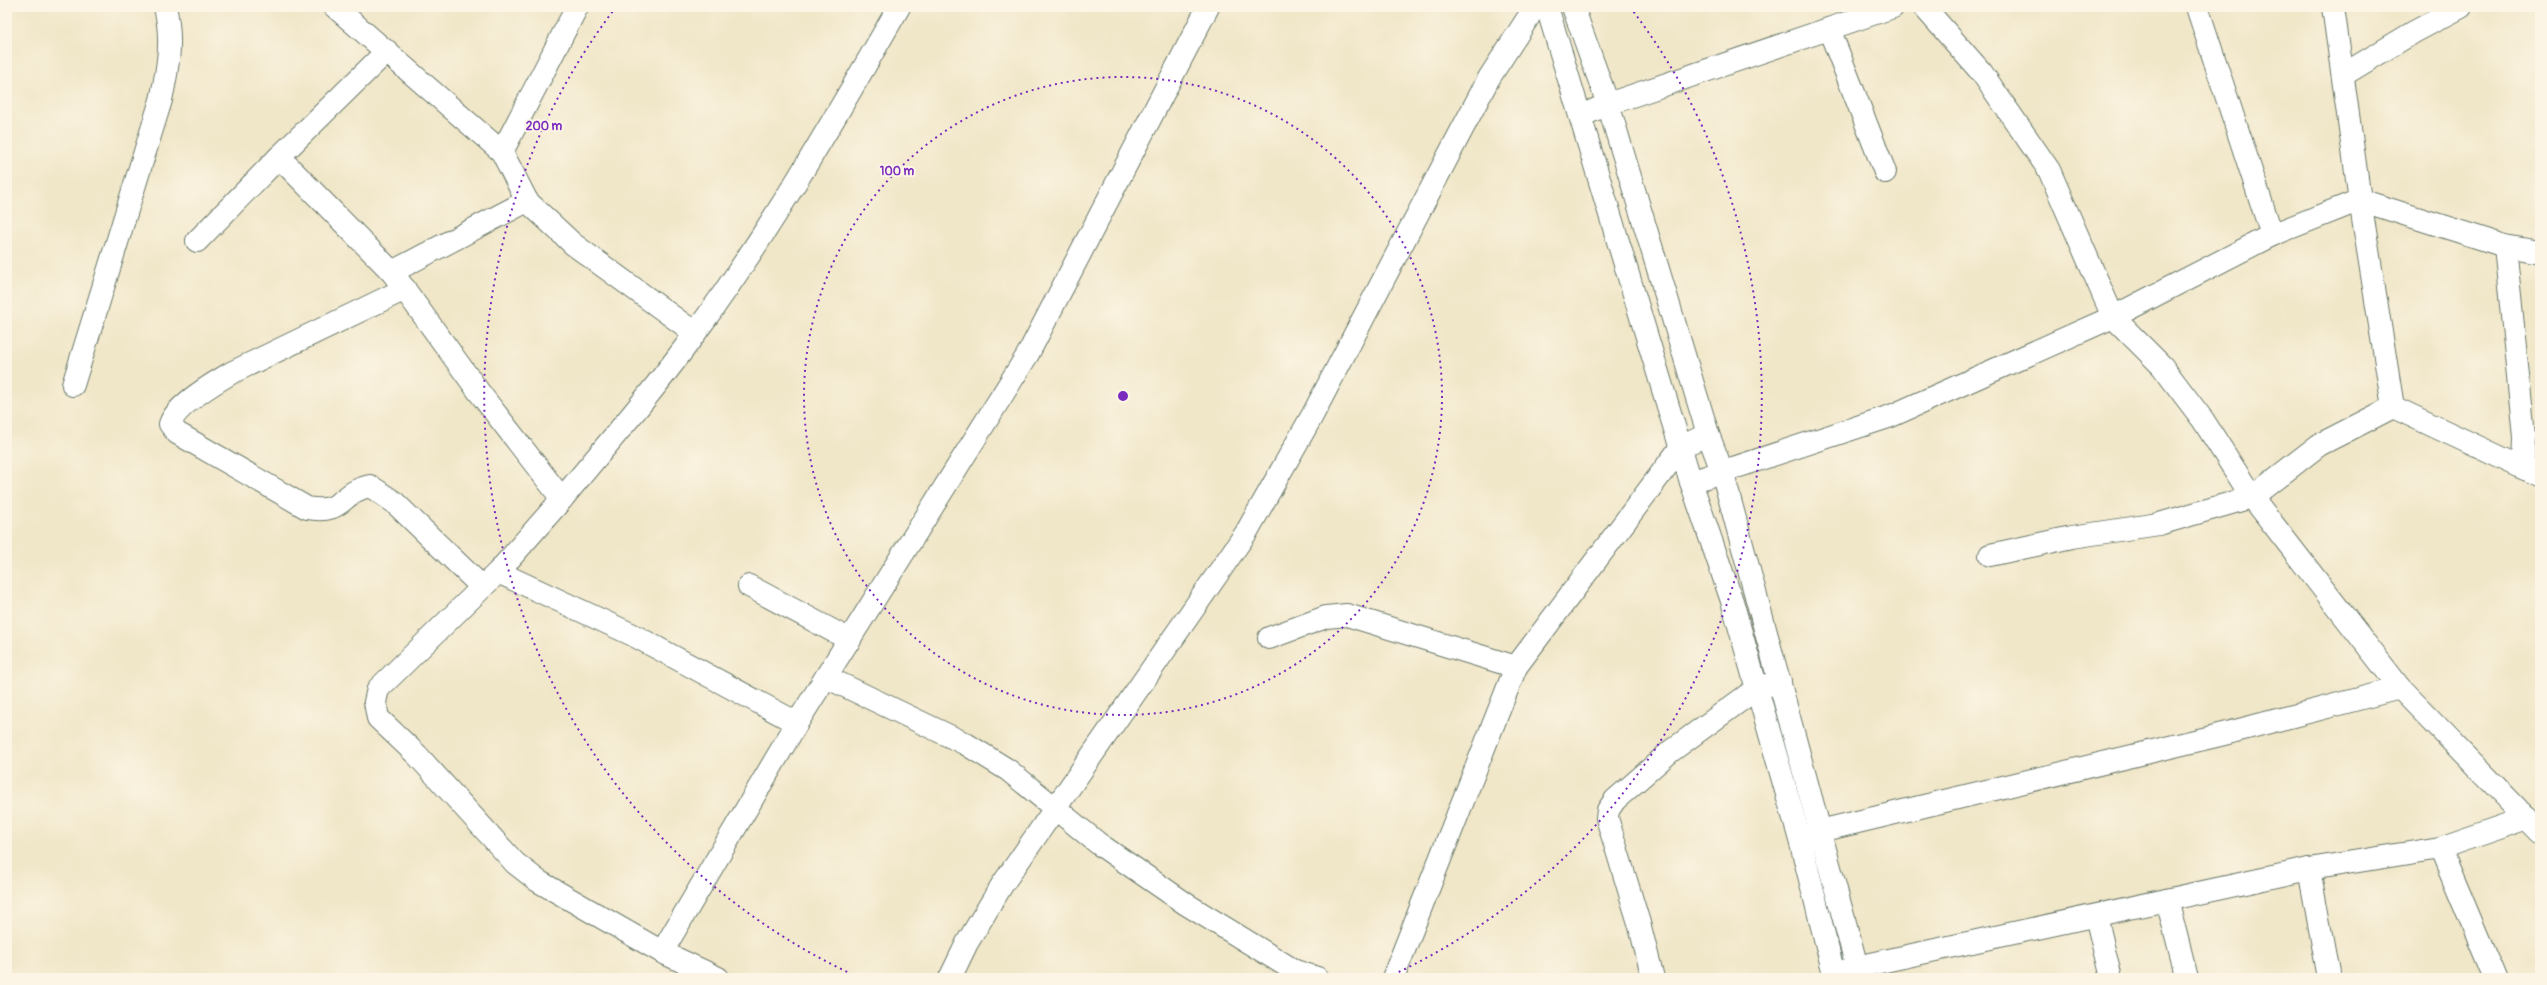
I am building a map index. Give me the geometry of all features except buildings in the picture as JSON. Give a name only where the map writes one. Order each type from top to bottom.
[{"type":"street","points":[[73,385],[160,100],[167,69],[170,28],[165,7]]},
{"type":"street","points":[[335,7],[502,152],[528,201],[573,244],[630,288],[696,333]]},
{"type":"street","points":[[502,152],[577,7]]},
{"type":"street","points":[[718,978],[662,952],[538,881],[515,862],[417,755],[378,718],[375,702],[378,689],[498,572],[562,499],[696,333],[756,247],[820,144],[899,7]]},
{"type":"street","points":[[662,952],[797,723],[1028,354],[1208,7]]},
{"type":"street","points":[[950,978],[967,943],[1002,885],[1246,534],[1312,416],[1489,78],[1535,7]]},
{"type":"street","points":[[1547,7],[1691,482],[1732,601],[1800,840],[1835,976],[1858,972],[2168,900],[2309,870],[2440,848],[2533,825]]},
{"type":"street","points":[[1573,7],[1608,104],[1708,434],[1722,472],[1758,599],[1858,972]]},
{"type":"street","points":[[1581,116],[1608,104],[1893,7]]},
{"type":"street","points":[[1924,7],[1982,73],[2049,170],[2113,317],[2162,366],[2203,420],[2252,497],[2400,688],[2533,825]]},
{"type":"street","points":[[2197,7],[2272,235]]},
{"type":"street","points":[[2333,7],[2360,200],[2393,407]]},
{"type":"street","points":[[2343,75],[2414,32],[2461,7]]},
{"type":"street","points":[[1829,29],[1885,172]]},
{"type":"street","points":[[197,241],[279,157],[387,52]]},
{"type":"street","points":[[279,157],[399,281],[479,392],[562,499]]},
{"type":"street","points":[[1691,482],[1830,438],[1891,416],[2113,317],[2272,235],[2360,200],[2505,246],[2540,252]]},
{"type":"street","points":[[482,587],[394,502],[370,486],[359,488],[332,509],[324,511],[307,508],[177,433],[170,424],[177,412],[210,385],[399,281],[528,201]]},
{"type":"street","points":[[2505,246],[2524,436],[2531,472]]},
{"type":"street","points":[[2393,407],[2531,472]]},
{"type":"street","points":[[1990,555],[2072,537],[2159,524],[2252,497],[2319,445],[2393,407]]},
{"type":"street","points":[[1393,978],[1516,667],[1681,447],[1708,434]]},
{"type":"street","points":[[498,572],[633,635],[797,723]]},
{"type":"street","points":[[749,586],[850,640]]},
{"type":"street","points":[[1732,601],[1758,599]]},
{"type":"street","points":[[1268,638],[1326,617],[1347,615],[1516,667]]},
{"type":"street","points":[[826,677],[966,744],[1008,770],[1100,844],[1186,904],[1295,971],[1317,978]]},
{"type":"street","points":[[1652,978],[1639,923],[1607,818],[1608,810],[1615,800],[1671,751],[1756,689],[1780,681]]},
{"type":"street","points":[[1800,840],[1820,832],[2224,734],[2400,688]]},
{"type":"street","points":[[2440,848],[2495,978]]},
{"type":"street","points":[[2309,870],[2329,978]]},
{"type":"street","points":[[2168,900],[2187,978]]},
{"type":"street","points":[[2096,916],[2111,978]]}]
